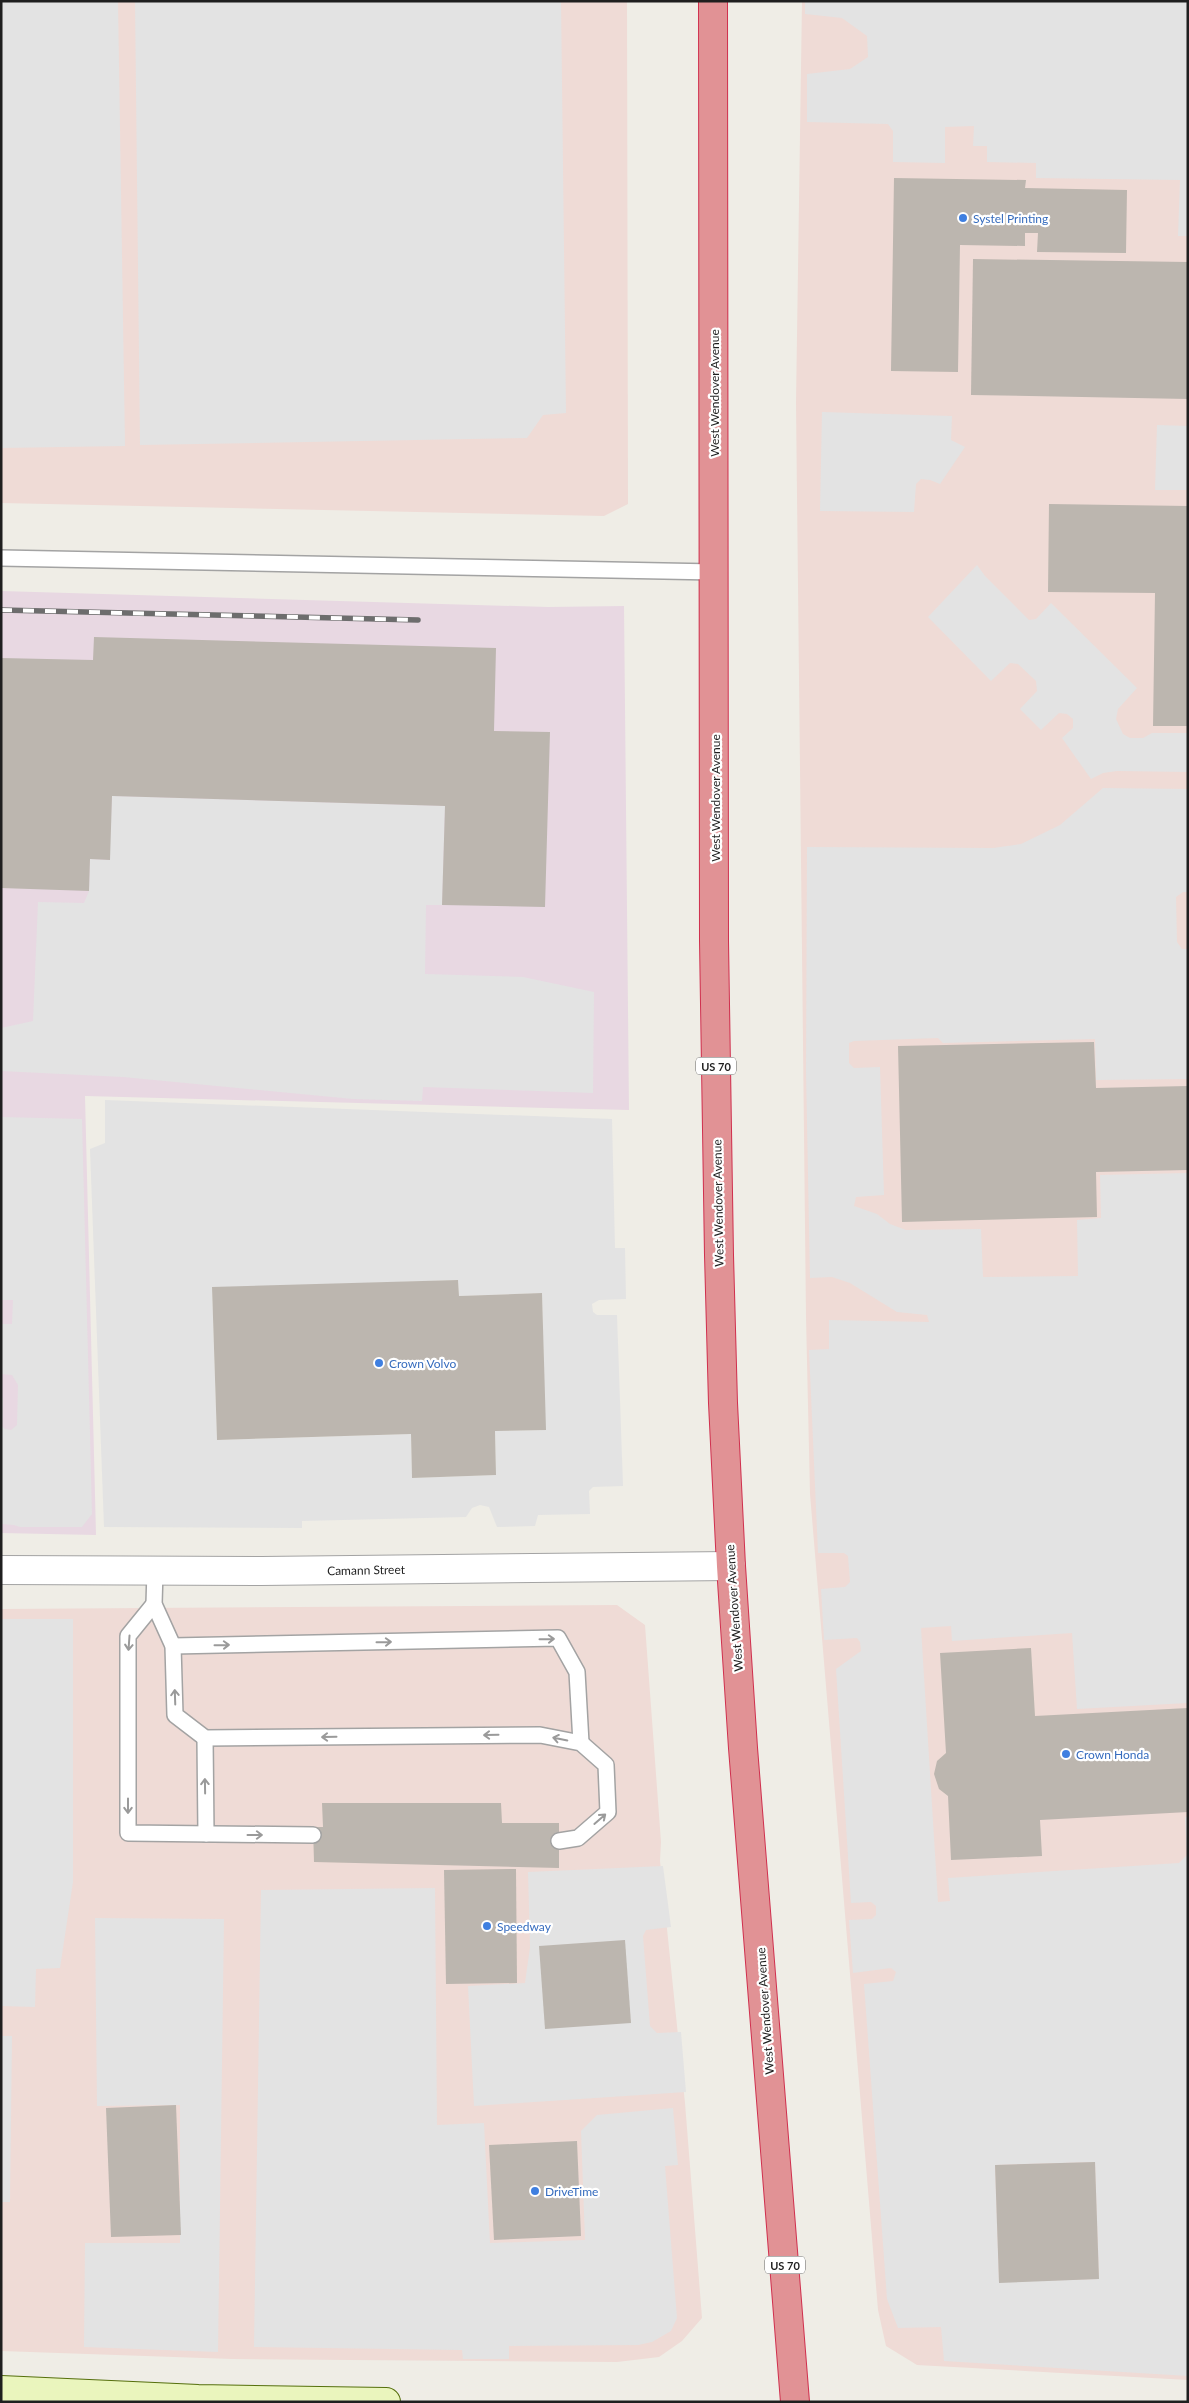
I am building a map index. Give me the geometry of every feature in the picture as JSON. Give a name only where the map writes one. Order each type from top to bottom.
[{"type":"highway","name":"West Wendover Avenue","points":[[713,1],[714,941],[719,1256],[731,1566],[743,1748],[796,2402]]},
{"type":"street","name":"Camann Street","points":[[1,1570],[155,1571],[731,1566]]},
{"type":"street","points":[[1,2390],[179,2399],[386,2402]]},
{"type":"lane","points":[[1,558],[715,572]]},
{"type":"lane","points":[[155,1571],[154,1604],[173,1646],[175,1716],[205,1738],[540,1735],[581,1743],[606,1765],[608,1812],[578,1838],[559,1841]]},
{"type":"lane","points":[[154,1604],[128,1636],[128,1833],[313,1835]]},
{"type":"lane","points":[[173,1646],[558,1638],[577,1672],[581,1743]]},
{"type":"lane","points":[[205,1738],[206,1834]]},
{"type":"shaded area","points":[[1,1],[627,1],[628,504],[604,516],[1,503]]},
{"type":"shaded area","points":[[1,1],[118,1],[125,446],[1,448]]},
{"type":"shaded area","points":[[135,1],[561,1],[566,413],[543,415],[527,438],[140,445]]},
{"type":"shaded area","points":[[802,1],[1188,1],[1188,2380],[917,2365],[886,2346],[878,2310],[810,1494],[806,1317],[796,403]]},
{"type":"shaded area","points":[[805,1],[1188,1],[1188,236],[1178,236],[1180,180],[1036,178],[1036,163],[987,162],[987,146],[973,146],[974,126],[945,127],[945,163],[893,162],[893,131],[888,124],[807,122],[807,74],[850,69],[868,57],[867,36],[842,18],[805,14]]},
{"type":"shaded area","points":[[822,412],[952,416],[951,440],[965,447],[940,484],[921,479],[916,484],[914,512],[820,511]]},
{"type":"shaded area","points":[[1157,425],[1188,426],[1188,490],[1155,490]]},
{"type":"shaded area","points":[[977,565],[985,576],[1029,620],[1036,619],[1051,603],[1137,688],[1118,709],[1116,719],[1123,734],[1130,738],[1143,738],[1152,733],[1188,733],[1188,772],[1117,771],[1103,773],[1091,779],[1062,738],[1073,728],[1073,719],[1067,714],[1059,713],[1041,730],[1020,709],[1037,691],[1036,681],[1018,664],[1010,663],[991,681],[928,617]]},
{"type":"shaded area","points":[[1,591],[548,607],[624,606],[629,1110],[85,1096],[96,1535],[1,1533]]},
{"type":"shaded area","points":[[1103,788],[1188,789],[1188,892],[1183,892],[1176,897],[1177,942],[1182,949],[1188,949],[1188,1079],[1096,1080],[1095,1039],[943,1043],[938,1038],[854,1041],[849,1043],[849,1063],[854,1068],[880,1067],[884,1195],[856,1197],[854,1206],[877,1214],[890,1224],[906,1230],[981,1229],[983,1277],[1078,1276],[1077,1220],[1101,1218],[1100,1175],[1188,1173],[1188,1703],[1077,1709],[1072,1633],[952,1641],[951,1626],[921,1628],[938,1902],[950,1901],[948,1878],[1179,1863],[1187,1855],[1185,1817],[1188,1817],[1188,2376],[944,2361],[941,2327],[898,2328],[887,2299],[864,1984],[893,1981],[896,1972],[891,1968],[853,1973],[849,1920],[872,1919],[876,1915],[876,1906],[871,1902],[851,1903],[836,1669],[861,1651],[860,1642],[857,1638],[824,1640],[821,1589],[845,1587],[850,1582],[848,1556],[844,1553],[818,1553],[809,1350],[829,1349],[829,1320],[929,1322],[927,1315],[897,1312],[850,1283],[832,1277],[810,1278],[806,1071],[807,847],[993,848],[1021,844],[1060,825]],"holes":[[[1095,2162],[1099,2279],[999,2282],[995,2165]]]},
{"type":"shaded area","points":[[112,796],[445,806],[442,905],[426,905],[425,974],[523,977],[594,992],[593,1093],[423,1087],[422,1101],[353,1099],[123,1077],[1,1071],[1,1028],[33,1021],[38,902],[84,903],[89,891],[90,859],[109,860]]},
{"type":"shaded area","points":[[105,1100],[612,1119],[615,1248],[625,1248],[626,1299],[599,1300],[592,1304],[593,1312],[597,1315],[617,1315],[623,1486],[593,1487],[589,1491],[590,1514],[538,1515],[535,1526],[497,1527],[489,1507],[480,1505],[472,1508],[466,1517],[302,1521],[302,1528],[104,1527],[90,1149],[105,1143]],"holes":[[[458,1280],[459,1296],[542,1293],[545,1430],[495,1431],[496,1475],[412,1478],[411,1434],[217,1440],[212,1288]]]},
{"type":"shaded area","points":[[1,1117],[82,1119],[92,1514],[82,1527],[20,1527],[1,1524],[1,1398],[3,1398],[2,1426],[5,1429],[11,1430],[17,1425],[18,1385],[12,1375],[1,1374],[1,1324],[12,1324],[13,1300],[1,1300]]},
{"type":"shaded area","points":[[617,1605],[645,1625],[661,1842],[660,1861],[685,2103],[702,2318],[682,2341],[659,2357],[617,2362],[232,2359],[1,2351],[1,1609]]},
{"type":"shaded area","points":[[1,1619],[73,1619],[73,1882],[60,1968],[36,1969],[35,2007],[1,2006]]},
{"type":"shaded area","points":[[663,1866],[671,1927],[646,1930],[643,1936],[650,2026],[657,2033],[681,2032],[686,2092],[474,2106],[468,1986],[525,1983],[530,1947],[528,1872]]},
{"type":"shaded area","points":[[435,1888],[437,2125],[484,2123],[490,2243],[585,2240],[581,2131],[597,2115],[673,2108],[678,2165],[665,2166],[677,2318],[671,2331],[652,2342],[638,2345],[509,2346],[509,2359],[463,2359],[462,2350],[254,2347],[261,1890]]},
{"type":"shaded area","points":[[95,1918],[224,1919],[218,2352],[84,2347],[85,2243],[180,2243],[180,2105],[97,2106]]},
{"type":"shaded area","points":[[1,2036],[12,2036],[10,2202],[1,2202]]},
{"type":"building","points":[[894,178],[1026,180],[1025,188],[1127,190],[1126,253],[1037,252],[1038,233],[1025,233],[1025,246],[960,245],[958,372],[891,371]]},
{"type":"building","points":[[973,259],[1188,262],[1188,399],[971,395]]},
{"type":"building","points":[[1049,504],[1188,506],[1188,726],[1153,726],[1155,593],[1048,592]]},
{"type":"building","points":[[94,637],[496,648],[494,731],[550,732],[545,907],[442,905],[445,806],[112,796],[110,860],[90,859],[89,891],[1,888],[1,658],[93,660]]},
{"type":"building","points":[[1094,1042],[1096,1088],[1188,1086],[1188,1170],[1096,1172],[1097,1217],[902,1222],[898,1046]]},
{"type":"building","name":"Crown Volvo","points":[[458,1280],[459,1296],[542,1293],[546,1430],[495,1431],[496,1475],[412,1478],[411,1434],[217,1440],[212,1287]]},
{"type":"building","name":"Crown Honda","points":[[1031,1648],[1035,1716],[1188,1708],[1188,1812],[1040,1820],[1042,1856],[951,1860],[948,1796],[939,1789],[934,1774],[937,1761],[946,1753],[940,1653]]},
{"type":"building","points":[[322,1803],[501,1803],[502,1823],[559,1823],[559,1868],[314,1862],[313,1827],[323,1827]]},
{"type":"building","points":[[516,1869],[517,1983],[446,1984],[444,1870]]},
{"type":"building","points":[[625,1940],[631,2023],[545,2029],[539,1946]]},
{"type":"building","points":[[176,2105],[181,2235],[111,2237],[106,2108]]},
{"type":"building","name":"DriveTime","points":[[577,2141],[581,2236],[494,2240],[489,2145]]},
{"type":"building","points":[[1095,2162],[1099,2279],[999,2283],[995,2165]]},
{"type":"railway","points":[[1,610],[418,620]]},
{"type":"place","name":"Systel Printing","points":[[963,218]]},
{"type":"place","name":"Crown Volvo","points":[[379,1363]]},
{"type":"place","name":"Crown Honda","points":[[1066,1754]]},
{"type":"place","name":"Speedway","points":[[487,1926]]},
{"type":"place","name":"DriveTime","points":[[535,2191]]}]
